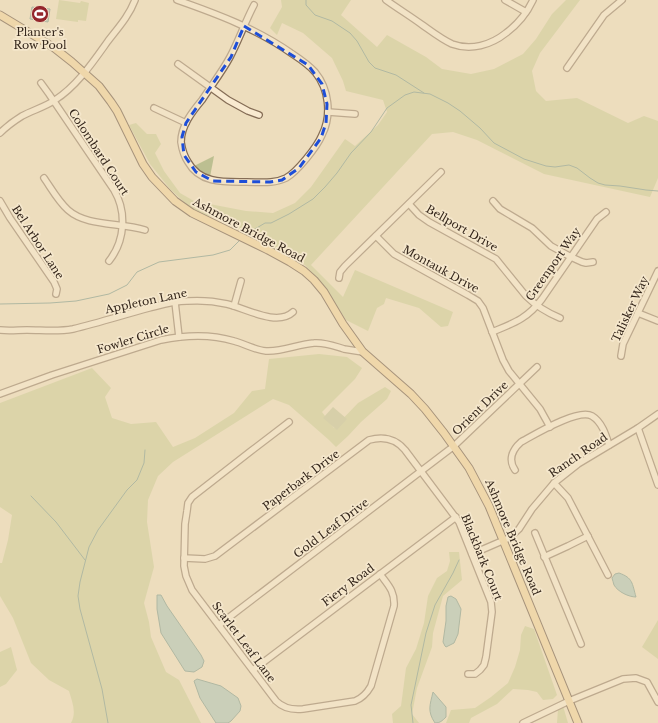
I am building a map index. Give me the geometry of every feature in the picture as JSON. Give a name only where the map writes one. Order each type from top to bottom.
[{"type":"main road","name":"Ashmore Bridge Road","points":[[0,15],[53,47],[99,86],[122,120],[143,164],[152,177],[183,208],[290,262],[314,280],[324,292],[343,324],[363,352],[411,394],[425,409],[454,446],[483,492],[578,723]]},
{"type":"street","points":[[0,133],[14,121],[54,101],[67,91],[84,72],[126,18],[135,0]]},
{"type":"street","points":[[177,0],[244,26],[282,46],[312,69],[324,90],[328,112],[321,138],[293,174],[279,181],[270,182],[217,181],[208,179],[199,174],[188,164],[183,151],[182,137],[186,123],[190,116],[230,57],[244,26],[254,5]]},
{"type":"street","points":[[386,0],[445,40],[465,47],[487,44],[502,36],[519,21],[533,0]]},
{"type":"street","points":[[506,0],[526,12]]},
{"type":"street","points":[[567,68],[604,15],[622,0]]},
{"type":"street","points":[[178,64],[238,106],[259,115]]},
{"type":"street","name":"Colombard Court","points":[[41,83],[117,195],[122,209],[122,233],[118,245],[109,261]]},
{"type":"street","points":[[154,108],[186,123]]},
{"type":"street","points":[[328,112],[355,114]]},
{"type":"street","points":[[338,278],[340,272],[345,266],[441,172]]},
{"type":"street","points":[[44,178],[64,206],[74,215],[90,221],[122,225],[145,230]]},
{"type":"street","points":[[493,200],[500,209],[532,228],[551,246],[582,262],[593,262]]},
{"type":"street","name":"Bel Arbor Lane","points":[[0,201],[54,282],[56,294]]},
{"type":"street","name":"Bellport Drive","points":[[409,204],[418,215],[429,222],[496,259],[526,296],[537,306],[560,318]]},
{"type":"street","name":"Greenport Way","points":[[492,332],[522,318],[537,306],[596,219],[606,212]]},
{"type":"street","name":"Montauk Drive","points":[[376,236],[394,254],[476,299],[482,308],[506,366],[512,376],[540,409],[550,427]]},
{"type":"street","name":"Talisker Way","points":[[621,356],[623,344],[658,271]]},
{"type":"street","points":[[234,306],[242,281]]},
{"type":"street","name":"Appleton Lane","points":[[0,330],[66,330],[174,302],[202,300],[234,306],[269,317],[285,317],[293,312]]},
{"type":"street","points":[[174,302],[179,337]]},
{"type":"street","points":[[638,313],[658,321]]},
{"type":"street","name":"Fowler Circle","points":[[0,394],[46,377],[161,340],[179,337],[198,336],[237,341],[259,350],[268,351],[317,343],[363,352]]},
{"type":"street","points":[[345,349],[354,339]]},
{"type":"street","name":"Orient Drive","points":[[454,446],[537,367]]},
{"type":"street","name":"Ranch Road","points":[[472,554],[509,538],[519,528],[532,509],[554,483],[578,464],[638,428],[658,414]]},
{"type":"street","points":[[515,470],[512,458],[514,450],[521,442],[578,415],[590,415],[596,419],[606,435],[609,445]]},
{"type":"street","name":"Scarlet Leaf Lane","points":[[289,422],[192,497],[188,503],[184,558],[185,571],[190,585],[276,701],[283,706],[292,709],[304,709],[356,701],[363,697],[371,686],[394,606],[391,588],[380,574]]},
{"type":"street","points":[[638,428],[658,485]]},
{"type":"street","name":"Paperbark Drive","points":[[184,558],[205,559],[219,554],[369,440],[382,438],[394,441],[402,446],[422,472]]},
{"type":"street","name":"Gold Leaf Drive","points":[[219,625],[422,472],[454,446]]},
{"type":"street","name":"Blackbark Court","points":[[422,472],[456,516],[491,602],[492,612],[484,665],[475,674],[468,674]]},
{"type":"street","points":[[554,483],[568,498],[608,575]]},
{"type":"street","name":"Fiery Road","points":[[253,670],[456,516]]},
{"type":"street","points":[[535,533],[581,644]]},
{"type":"street","points":[[544,557],[588,536]]},
{"type":"street","points":[[523,723],[570,701],[623,679],[636,678],[647,682],[658,702]]},
{"type":"highlighted area","points":[[244,26],[308,65],[322,84],[327,104],[326,123],[321,138],[299,168],[282,180],[270,182],[213,181],[196,172],[184,155],[182,137],[186,123],[231,57]]},
{"type":"green space","points":[[59,0],[89,3],[86,21],[78,20],[78,22],[56,19]]},
{"type":"green space","points":[[281,0],[351,0],[341,15],[377,47],[387,35],[426,57],[442,69],[471,74],[494,69],[523,54],[536,39],[552,14],[566,0],[580,0],[540,53],[532,71],[536,91],[546,101],[577,98],[628,123],[644,116],[658,121],[658,178],[650,197],[544,174],[477,140],[453,132],[432,134],[311,265],[343,297],[355,270],[453,312],[448,326],[441,327],[419,308],[386,298],[384,304],[377,308],[368,331],[346,320],[326,289],[305,265],[218,218],[200,214],[185,203],[170,189],[150,164],[129,125],[136,123],[147,134],[156,134],[161,144],[155,153],[164,171],[180,193],[194,201],[246,211],[273,213],[295,203],[311,187],[345,139],[355,146],[378,125],[387,112],[383,100],[346,91],[332,58],[303,33],[282,23],[277,35],[270,28],[282,7]]},
{"type":"green space","points":[[214,156],[210,177],[203,174],[194,166]]},
{"type":"green space","points":[[319,354],[347,357],[362,368],[355,379],[322,412],[334,428],[358,403],[385,387],[391,391],[387,399],[336,447],[289,405],[273,399],[173,462],[158,476],[148,500],[147,522],[154,567],[144,603],[151,637],[166,672],[179,680],[201,723],[71,723],[74,711],[69,691],[49,680],[31,663],[13,618],[0,596],[0,563],[2,563],[8,540],[12,515],[0,507],[0,403],[92,368],[111,388],[105,397],[112,418],[131,424],[156,422],[173,447],[195,438],[234,413],[252,391],[265,389],[269,359]]},
{"type":"green space","points":[[333,407],[347,419],[337,430],[323,418]]},
{"type":"green space","points":[[449,552],[459,552],[462,580],[443,596],[433,633],[432,647],[417,688],[412,714],[419,723],[393,723],[392,714],[401,706],[406,668],[416,649],[424,623],[428,596],[437,578],[447,571],[450,561]]},
{"type":"green space","points":[[658,620],[658,659],[642,647]]},
{"type":"green space","points":[[525,626],[534,629],[557,695],[553,699],[543,700],[537,692],[513,689],[497,704],[471,718],[469,723],[446,723],[451,710],[475,708],[508,683],[515,667],[520,650],[521,635]]},
{"type":"green space","points":[[11,647],[17,670],[6,684],[0,687],[0,652]]},
{"type":"green space","points":[[563,706],[568,723],[557,723],[558,709]]},
{"type":"water","name":"Planter's Row Pool","points":[[32,7],[50,9],[48,22],[30,19]]},
{"type":"water","points":[[619,573],[629,579],[633,585],[636,597],[624,594],[614,585],[612,578],[615,574]]},
{"type":"water","points":[[157,595],[161,595],[204,661],[202,667],[194,672],[185,671],[161,633],[157,609]]},
{"type":"water","points":[[451,596],[456,599],[461,609],[458,634],[454,643],[446,647],[443,642],[446,621],[446,606],[448,597]]},
{"type":"water","points":[[197,679],[221,686],[238,698],[241,706],[240,711],[231,721],[228,723],[216,723],[200,698],[194,681]]},
{"type":"water","points":[[433,692],[446,707],[446,717],[441,722],[437,723],[435,723],[432,719],[430,711]]},
{"type":"waterway","points":[[306,0],[306,5],[315,15],[332,21],[350,33],[357,41],[369,62],[375,68],[396,75],[424,93]]},
{"type":"waterway","points":[[245,235],[265,223],[271,223],[289,214],[313,199],[337,173],[351,153],[371,132],[387,108],[405,95],[414,92],[430,94],[448,103],[480,128],[494,143],[524,159],[546,166],[555,167],[569,165],[577,168],[598,183],[605,185],[658,191]]},
{"type":"waterway","points":[[0,304],[76,301],[109,294],[127,285],[137,272],[159,262],[213,255],[230,250],[240,240]]},
{"type":"waterway","points":[[108,723],[102,689],[80,609],[78,596],[89,547],[98,530],[127,490],[137,480],[144,463],[145,450]]},
{"type":"waterway","points":[[31,496],[56,522],[85,560]]},
{"type":"waterway","points":[[413,723],[411,705],[426,633],[435,605],[459,560]]},
{"type":"place","name":"Planter's Row Pool","points":[[40,14]]}]
